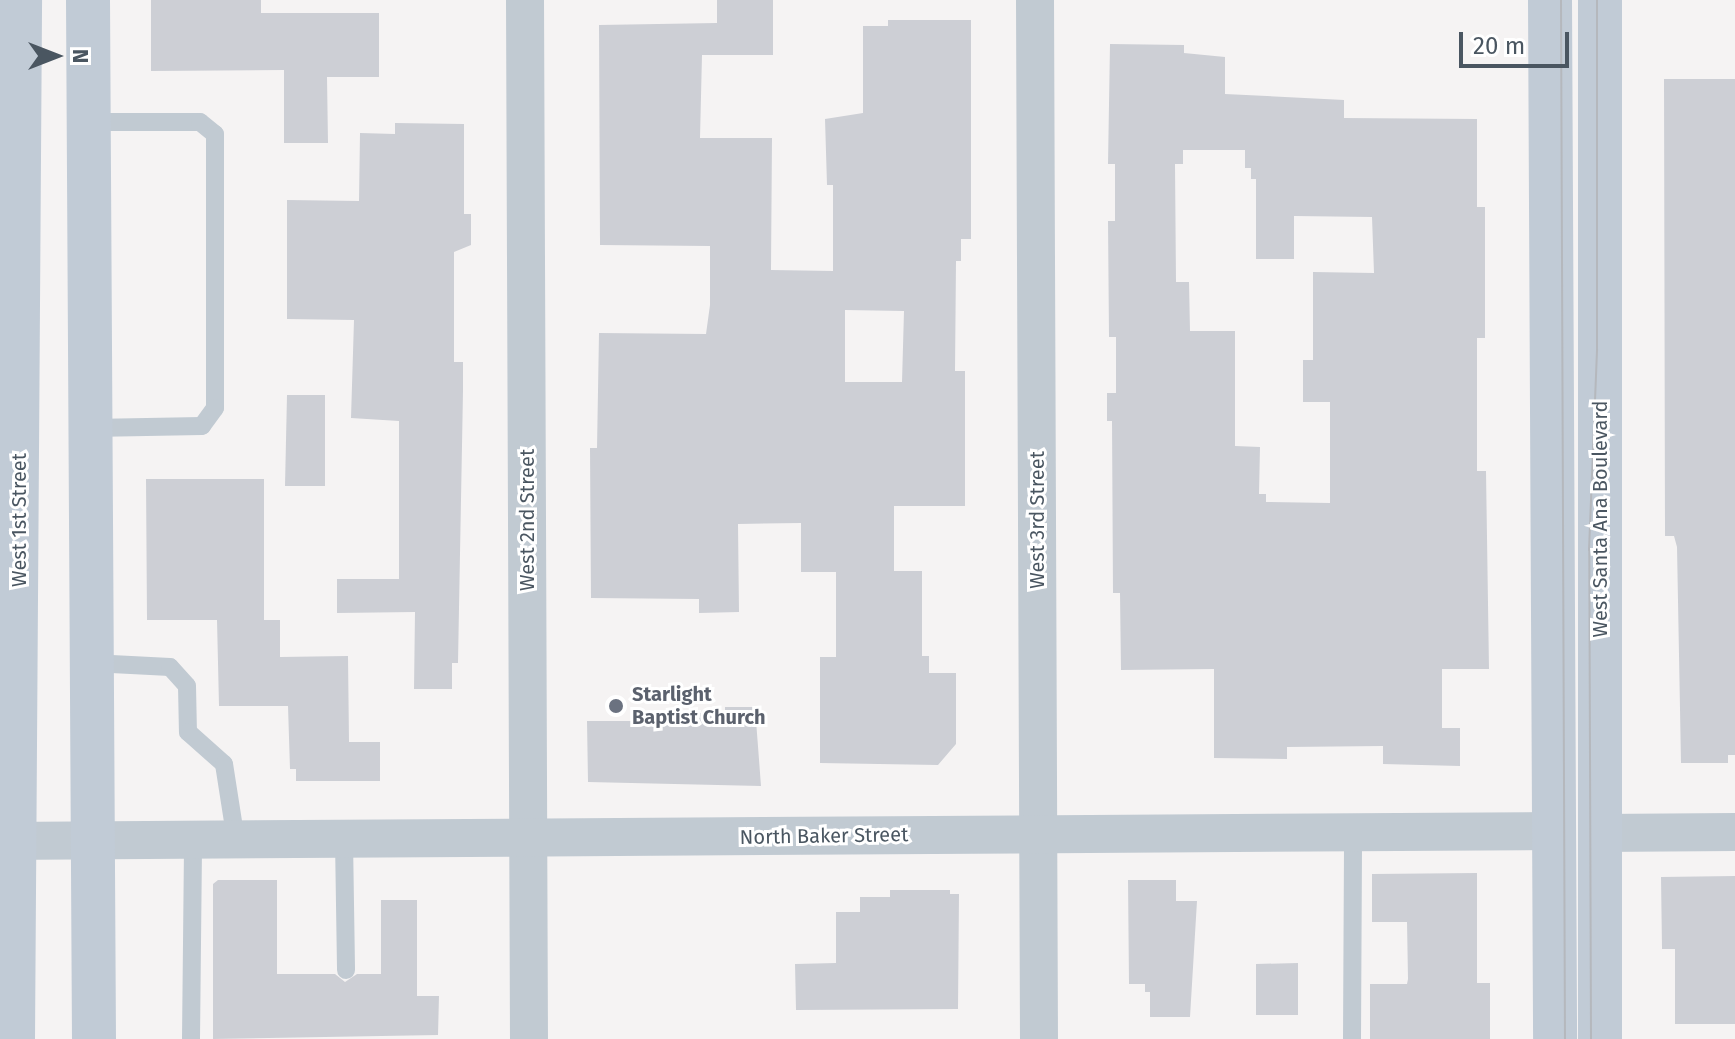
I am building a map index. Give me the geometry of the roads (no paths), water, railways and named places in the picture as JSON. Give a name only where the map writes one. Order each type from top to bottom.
[{"type":"main road","name":"West 1st Street","points":[[13,1039],[6,841],[10,78],[20,0]]},
{"type":"main road","points":[[88,0],[94,1039]]},
{"type":"main road","points":[[1550,0],[1555,1039]]},
{"type":"main road","name":"West Santa Ana Boulevard","points":[[1600,0],[1600,1039]]},
{"type":"street","name":"West 2nd Street","points":[[525,0],[529,1039]]},
{"type":"street","name":"West 3rd Street","points":[[1035,0],[1039,1039]]},
{"type":"street","name":"North Baker Street","points":[[6,841],[1554,831]]},
{"type":"street","points":[[1599,833],[1735,832]]},
{"type":"lane","points":[[89,122],[200,122],[215,134],[215,408],[202,426],[91,428]]},
{"type":"lane","points":[[92,663],[170,667],[187,686],[188,732],[224,764],[236,841]]},
{"type":"lane","points":[[1352,1039],[1353,834]]},
{"type":"lane","points":[[344,840],[346,970]]},
{"type":"lane","points":[[191,1039],[193,841]]},
{"type":"tram line","points":[[1561,0],[1565,1039]]},
{"type":"tram line","points":[[1591,1039],[1589,550],[1597,349],[1597,0]]},
{"type":"place","name":"Starlight Baptist Church","points":[[616,706]]}]
